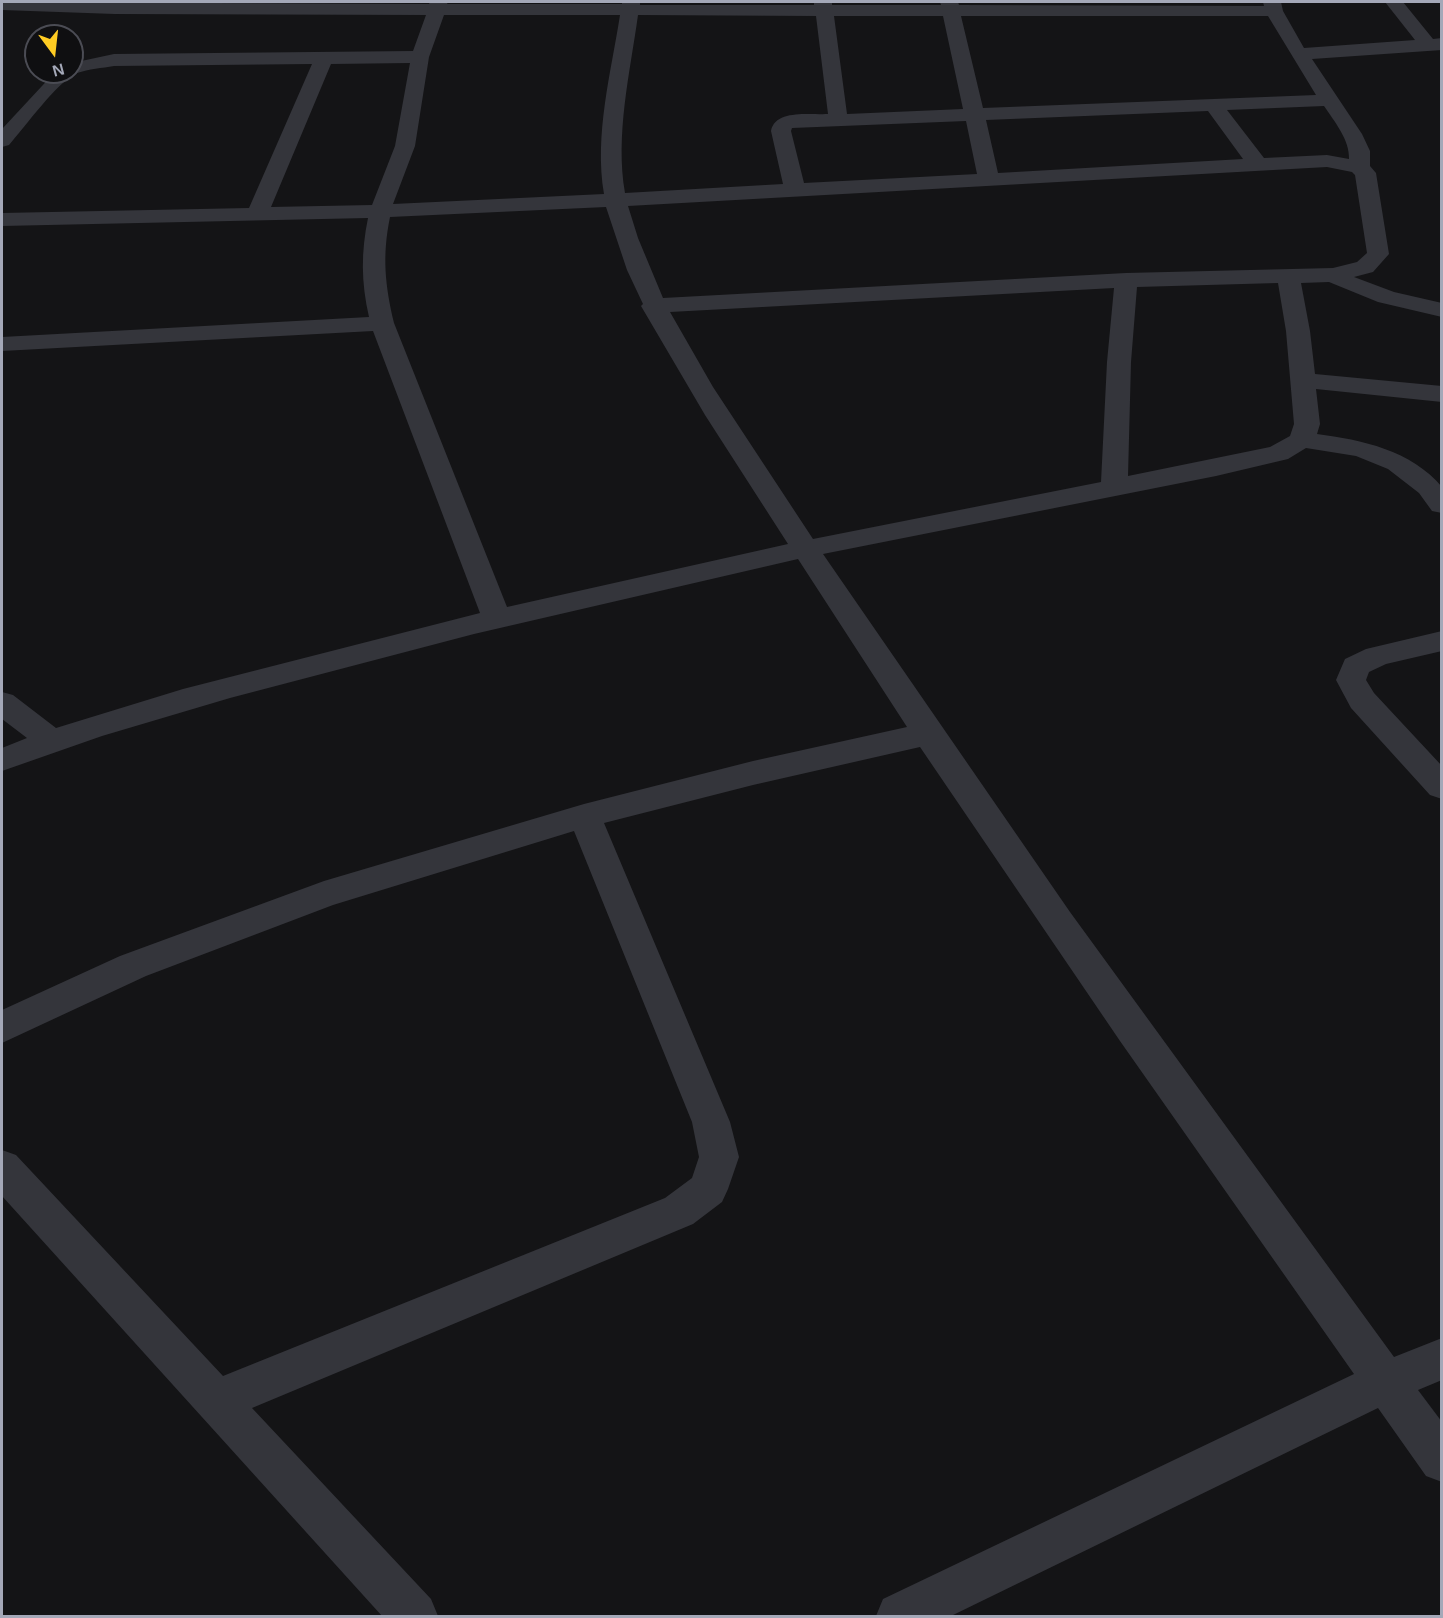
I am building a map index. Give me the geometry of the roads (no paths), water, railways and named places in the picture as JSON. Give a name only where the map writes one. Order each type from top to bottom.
[{"type":"street","points":[[1394,2],[1434,44]]},
{"type":"street","points":[[2,5],[1273,6],[1300,54],[1352,134],[1360,151],[1359,167]]},
{"type":"street","points":[[205,26],[221,5]]},
{"type":"street","points":[[437,5],[420,57],[405,146],[380,211],[372,246],[374,287],[382,323],[496,618]]},
{"type":"street","points":[[630,5],[615,115],[612,157],[615,201],[631,252],[653,306],[699,386],[927,734],[1124,1017],[1442,1460]]},
{"type":"street","points":[[824,6],[838,118]]},
{"type":"street","points":[[949,6],[989,180]]},
{"type":"street","points":[[179,60],[192,43]]},
{"type":"street","points":[[1300,54],[1434,44]]},
{"type":"street","points":[[84,65],[114,60],[420,57]]},
{"type":"street","points":[[256,215],[323,59]]},
{"type":"street","points":[[2,141],[52,84]]},
{"type":"street","points":[[795,191],[781,130],[782,126],[798,120],[1330,100]]},
{"type":"street","points":[[1212,103],[1258,165]]},
{"type":"street","points":[[2,220],[256,215],[615,201],[1327,161],[1359,167],[1365,173],[1378,254],[1365,267],[1333,275],[1126,280],[653,306]]},
{"type":"street","points":[[1288,275],[1298,331],[1307,424],[1302,440]]},
{"type":"street","points":[[1333,275],[1392,301],[1442,310]]},
{"type":"street","points":[[1114,487],[1119,362],[1126,280]]},
{"type":"street","points":[[2,344],[382,323]]},
{"type":"street","points":[[1303,380],[1442,394]]},
{"type":"street","points":[[2,760],[51,740],[239,685],[496,618],[806,549],[1279,453],[1302,440],[1356,447],[1389,458],[1417,476],[1442,505]]},
{"type":"street","points":[[1442,641],[1377,656],[1356,666],[1351,680],[1362,700],[1442,787]]},
{"type":"street","points":[[2,703],[51,740]]},
{"type":"street","points":[[2,1027],[133,966],[324,894],[584,816],[753,773],[927,734]]},
{"type":"street","points":[[218,1400],[679,1211],[708,1189],[719,1157],[711,1122],[584,816]]},
{"type":"street","points":[[2,1168],[218,1400],[414,1617]]},
{"type":"street","points":[[900,1617],[1386,1382],[1442,1359]]}]
